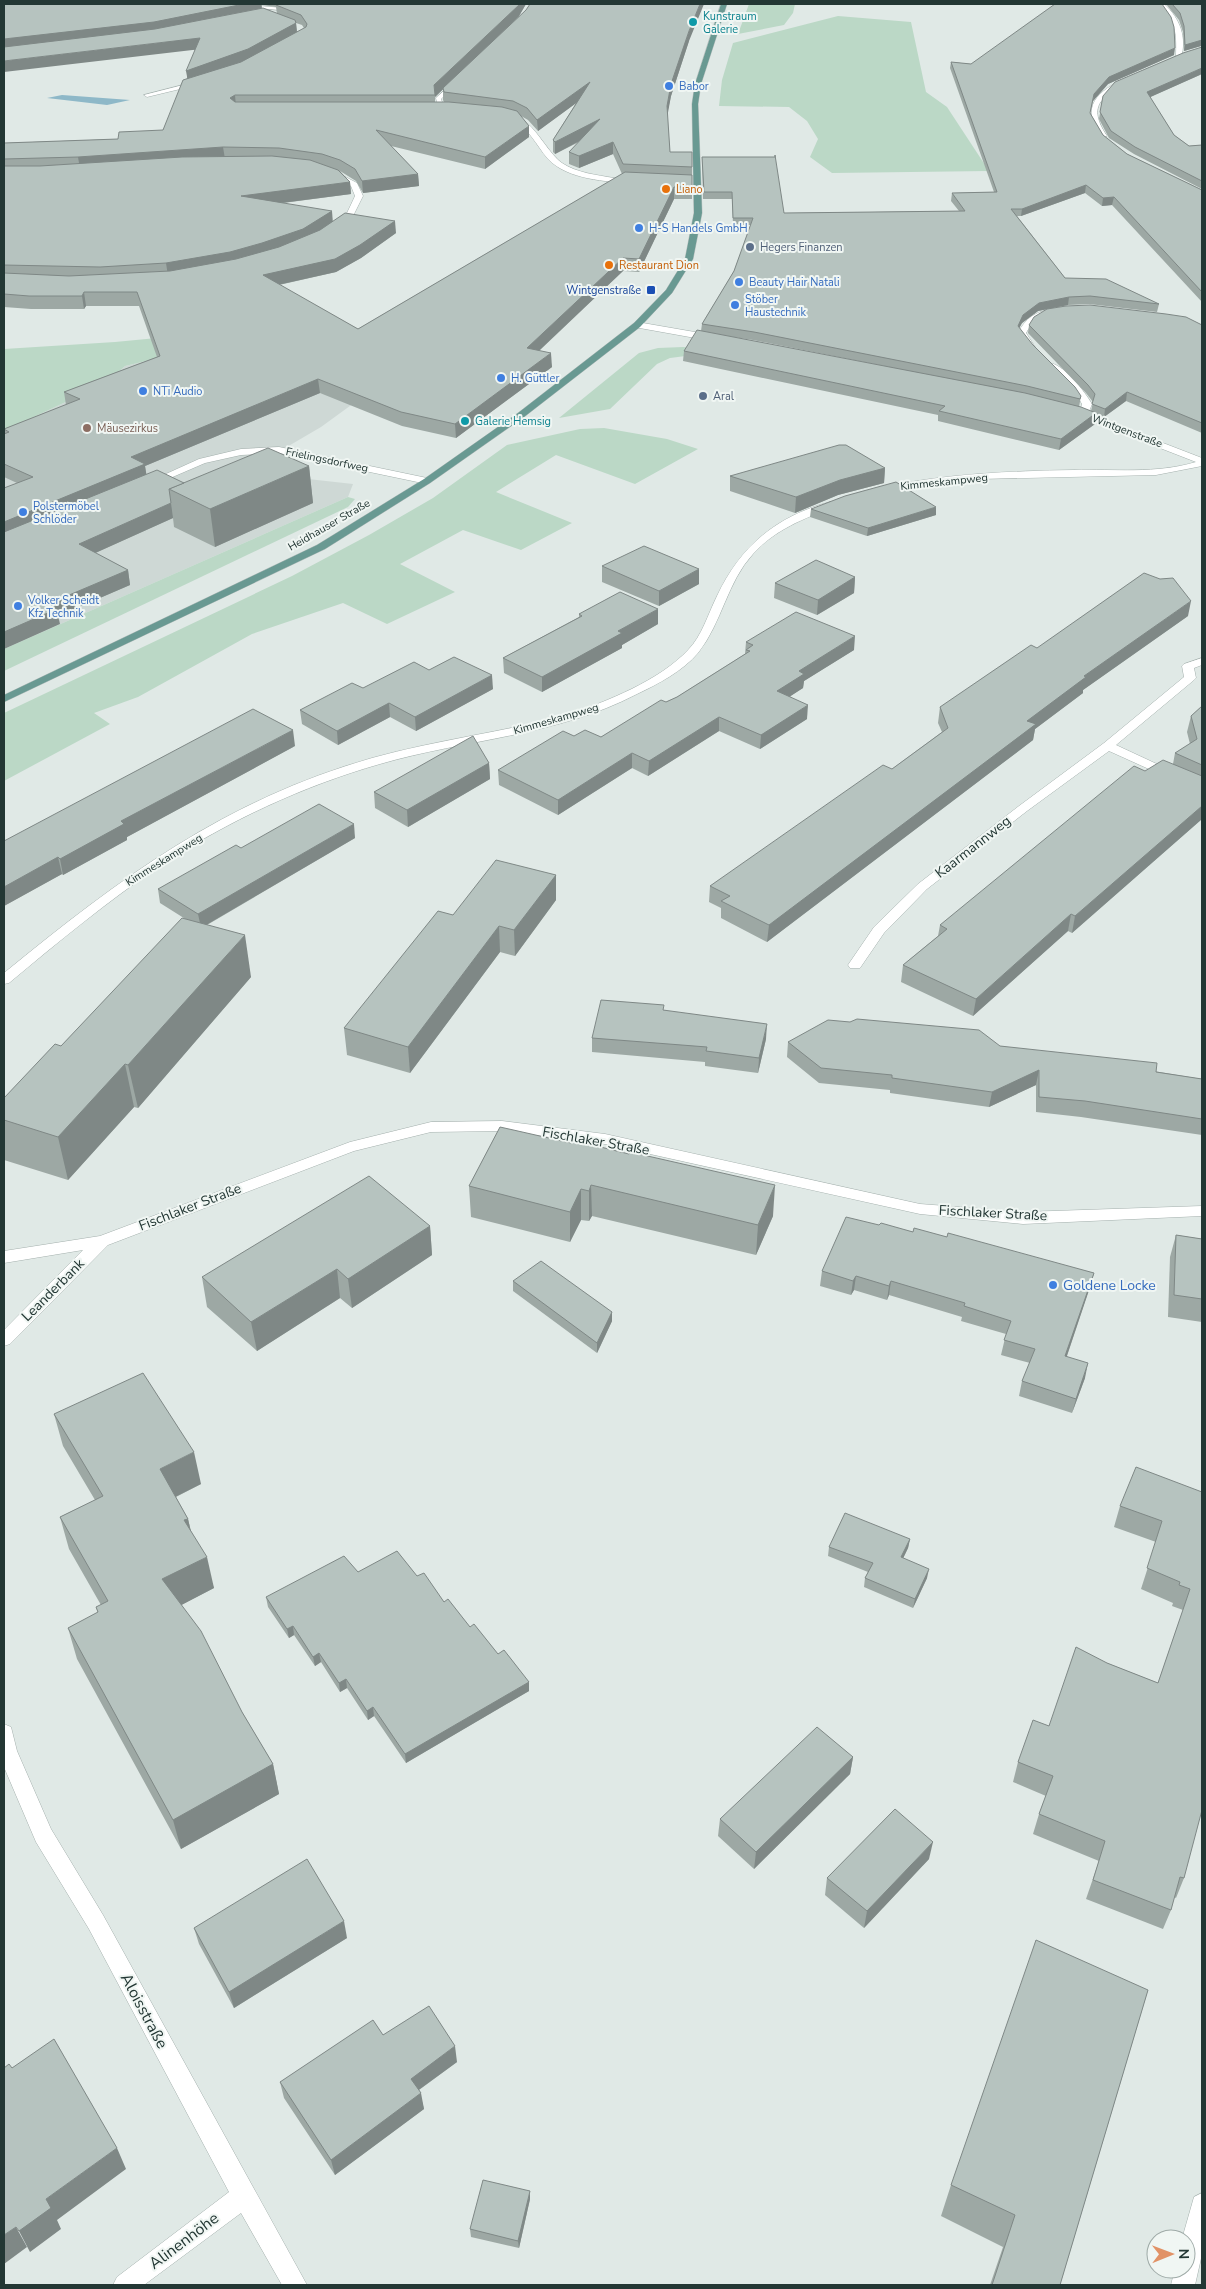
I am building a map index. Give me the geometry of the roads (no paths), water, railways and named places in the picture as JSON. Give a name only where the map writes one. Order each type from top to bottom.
[{"type":"main road","name":"Heidhauser Straße","points":[[4,698],[321,547],[427,481],[521,415],[638,325],[669,291],[688,259],[697,227],[696,104],[698,84],[724,4]]},
{"type":"street","points":[[211,4],[292,9]]},
{"type":"street","points":[[1161,4],[1171,13],[1180,33],[1179,57]]},
{"type":"street","points":[[265,15],[300,7]]},
{"type":"street","points":[[1170,61],[1187,55]]},
{"type":"street","points":[[454,110],[440,106],[438,99],[465,73]]},
{"type":"street","points":[[1111,145],[1105,140],[1094,119],[1097,102],[1111,86],[1136,75]]},
{"type":"street","points":[[147,95],[189,87],[207,80]]},
{"type":"street","points":[[435,110],[464,111]]},
{"type":"street","points":[[504,115],[520,120],[558,164],[606,178],[644,182]]},
{"type":"street","points":[[326,171],[346,179],[354,185],[359,196],[356,207],[343,223],[329,233]]},
{"type":"street","points":[[689,183],[698,183]]},
{"type":"street","points":[[1063,311],[1043,313],[1028,321],[1022,333],[1030,348],[1078,388],[1087,404],[1083,414]]},
{"type":"street","points":[[638,325],[724,340]]},
{"type":"street","name":"Wintgenstraße","points":[[1063,409],[1083,414],[1202,462]]},
{"type":"street","name":"Frielingsdorfweg","points":[[139,488],[202,462],[241,452],[279,450],[427,481]]},
{"type":"street","name":"Kimmeskampweg","points":[[873,492],[946,480],[1065,473],[1168,471],[1189,468],[1202,462]]},
{"type":"street","name":"Kimmeskampweg","points":[[4,980],[70,927],[156,863],[179,848],[273,800],[320,779],[379,760],[514,731],[587,712],[622,698],[654,680],[691,654],[703,637],[732,577],[742,560],[753,547],[804,515],[837,502]]},
{"type":"street","name":"Kaarmannweg","points":[[855,965],[867,943],[906,899],[1032,801],[1108,746],[1190,678],[1188,666],[1202,661]]},
{"type":"street","points":[[1108,746],[1202,788]]},
{"type":"street","name":"Fischlaker Straße","points":[[4,1257],[102,1241],[350,1147],[430,1127],[502,1126],[605,1139],[920,1210],[1023,1218],[1202,1211]]},
{"type":"street","name":"Leanderbank","points":[[4,1340],[102,1241]]},
{"type":"street","name":"Aloisstraße","points":[[4,1733],[7,1750],[44,1835],[96,1922],[244,2196],[295,2285]]},
{"type":"street","name":"Alinenhöhe","points":[[125,2285],[244,2196]]},
{"type":"street","points":[[1183,2285],[1197,2258],[1202,2205]]},
{"type":"water","points":[[62,95],[130,100],[107,105],[47,98]]},
{"type":"place","name":"Kunstraum Galerie","points":[[693,22]]},
{"type":"place","name":"Babor","points":[[669,86]]},
{"type":"place","name":"Liano","points":[[666,189]]},
{"type":"place","name":"H-S Handels GmbH","points":[[639,228]]},
{"type":"place","name":"Hegers Finanzen","points":[[750,247]]},
{"type":"place","name":"Restaurant Dion","points":[[609,265]]},
{"type":"place","name":"Beauty Hair Natali","points":[[739,282]]},
{"type":"place","name":"Wintgenstraße","points":[[651,290]]},
{"type":"place","name":"Stöber Haustechnik","points":[[735,305]]},
{"type":"place","name":"H. Güttler","points":[[501,378]]},
{"type":"place","name":"NTi Audio","points":[[143,391]]},
{"type":"place","name":"Aral","points":[[703,396]]},
{"type":"place","name":"Galerie Hemsig","points":[[465,421]]},
{"type":"place","name":"Mäusezirkus","points":[[87,428]]},
{"type":"place","name":"Polstermöbel Schlöder","points":[[23,512]]},
{"type":"place","name":"Volker Scheidt Kfz Technik","points":[[18,606]]},
{"type":"place","name":"Goldene Locke","points":[[1053,1285]]}]
